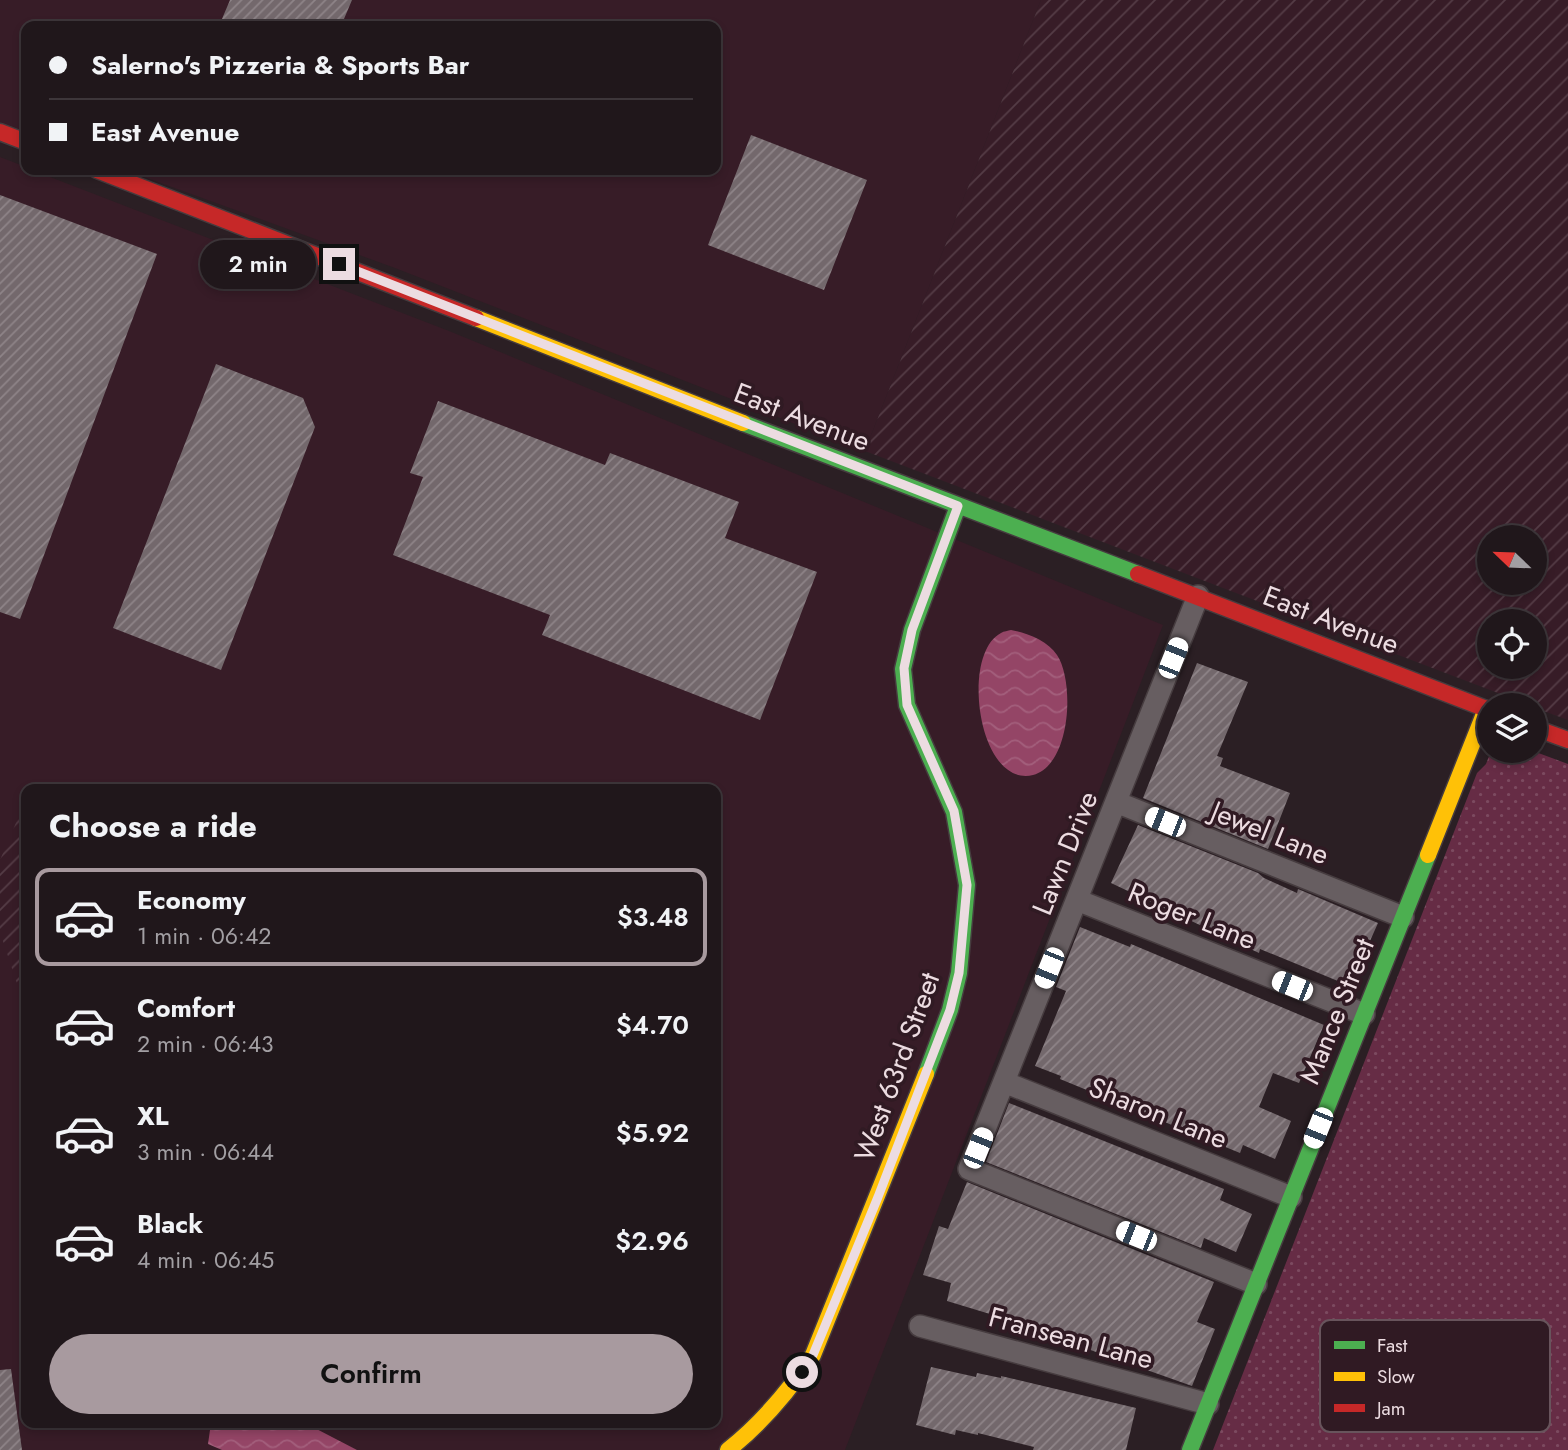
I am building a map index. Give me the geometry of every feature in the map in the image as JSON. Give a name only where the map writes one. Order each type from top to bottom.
[{"type":"street","points":[[0,132],[21,140]]},
{"type":"street","name":"East Avenue","points":[[110,175],[958,506],[1477,705]]},
{"type":"street","name":"West 63rd Street","points":[[728,1450],[750,1433],[791,1388],[813,1355],[950,1010],[959,973],[967,885],[954,811],[907,705],[904,668],[912,630],[958,506]]},
{"type":"street","name":"Lawn Drive","points":[[1198,596],[969,1170],[1256,1284]]},
{"type":"street","points":[[1547,732],[1568,740]]},
{"type":"street","name":"Mance Street","points":[[1190,1450],[1477,736]]},
{"type":"street","name":"Jewel Lane","points":[[1116,802],[1403,917]]},
{"type":"street","name":"Roger Lane","points":[[1077,900],[1364,1014]]},
{"type":"street","name":"Sharon Lane","points":[[1004,1082],[1291,1197]]},
{"type":"street","name":"Fransean Lane","points":[[920,1326],[1208,1404]]},
{"type":"shaded area","points":[[0,0],[1041,0],[865,451],[395,268],[139,175],[721,175],[721,21],[21,21],[21,132],[0,124]]},
{"type":"shaded area","points":[[1041,0],[1568,0],[1568,720],[1547,712],[1547,693],[1498,693],[865,451]]},
{"type":"shaded area","points":[[0,157],[21,165],[21,175],[45,175],[449,331],[1163,625],[845,1450],[0,1450]]},
{"type":"shaded area","points":[[1547,756],[1568,764],[1568,1450],[1213,1450],[1477,773],[1486,763],[1547,763]]},
{"type":"shaded area","points":[[18,818],[21,819],[21,996],[0,932],[0,860]]},
{"type":"water","points":[[1011,630],[1037,638],[1053,650],[1063,667],[1066,684],[1066,721],[1062,740],[1046,768],[1033,775],[1014,773],[999,761],[988,741],[981,717],[981,666],[988,646],[1001,633]]},
{"type":"water","points":[[210,1428],[315,1428],[357,1450],[222,1450],[208,1444]]},
{"type":"building","points":[[230,0],[352,0],[343,21],[221,21]]},
{"type":"building","points":[[751,135],[867,180],[824,290],[708,245]]},
{"type":"building","points":[[0,195],[157,254],[20,619],[0,612]]},
{"type":"building","points":[[216,364],[303,398],[315,427],[221,670],[113,628]]},
{"type":"building","points":[[438,401],[605,465],[610,453],[739,502],[725,538],[817,572],[760,720],[542,635],[550,615],[393,555],[423,477],[410,473]]},
{"type":"building","points":[[1197,663],[1248,682],[1217,756],[1223,758],[1220,766],[1290,793],[1268,849],[1143,798]]},
{"type":"building","points":[[1138,825],[1258,873],[1297,893],[1298,889],[1378,923],[1350,986],[1260,949],[1259,953],[1111,883]]},
{"type":"building","points":[[1080,927],[1130,947],[1131,944],[1324,1025],[1299,1083],[1273,1073],[1259,1107],[1291,1121],[1275,1159],[1243,1145],[1240,1153],[1060,1079],[1061,1076],[1035,1066],[1066,991],[1056,987]]},
{"type":"building","points":[[1009,1103],[1224,1189],[1220,1200],[1252,1214],[1236,1252],[1204,1238],[1201,1248],[986,1162]]},
{"type":"building","points":[[967,1182],[1214,1282],[1197,1322],[1215,1329],[1192,1386],[1082,1347],[1083,1342],[947,1301],[951,1283],[923,1275],[939,1226],[948,1229]]},
{"type":"building","points":[[931,1367],[976,1377],[977,1373],[1001,1376],[1136,1408],[1126,1450],[1033,1450],[1034,1447],[978,1433],[956,1430],[955,1435],[916,1425]]},
{"type":"building","points":[[11,1369],[22,1450],[0,1450],[0,1370]]},
{"type":"traffic: fast","points":[[743,423],[1138,574]]},
{"type":"traffic: fast","points":[[926,1074],[950,1010],[959,973],[967,885],[954,812],[907,705],[903,669],[912,630],[958,506]]},
{"type":"traffic: fast","points":[[1190,1450],[1428,855]]},
{"type":"traffic: slow","points":[[476,318],[743,423]]},
{"type":"traffic: slow","points":[[1428,855],[1477,732]]},
{"type":"traffic: slow","points":[[728,1450],[774,1406],[813,1355],[926,1074]]},
{"type":"traffic: jam","points":[[0,132],[21,140]]},
{"type":"traffic: jam","points":[[110,175],[476,318]]},
{"type":"traffic: jam","points":[[1138,574],[1477,705]]},
{"type":"traffic: jam","points":[[1547,732],[1568,740]]},
{"type":"route","points":[[339,264],[958,506],[912,630],[904,668],[907,705],[954,811],[967,885],[959,973],[950,1010],[878,1197],[813,1355],[802,1372]]}]
